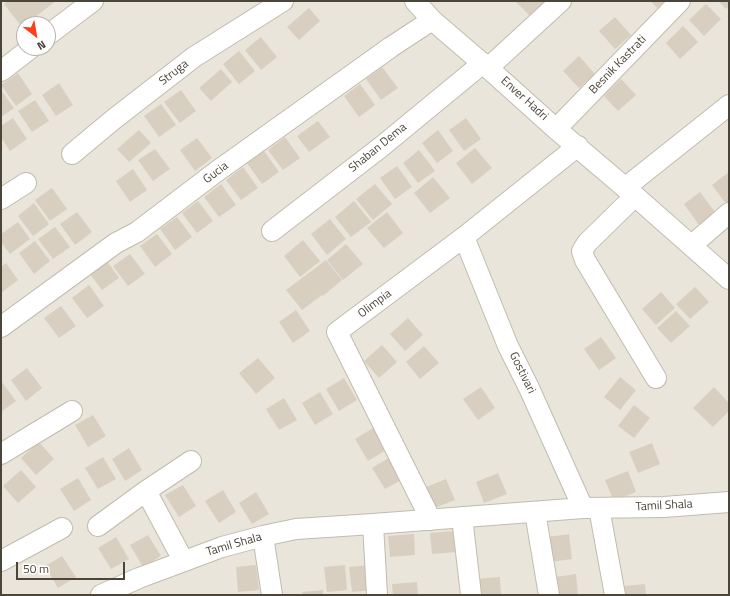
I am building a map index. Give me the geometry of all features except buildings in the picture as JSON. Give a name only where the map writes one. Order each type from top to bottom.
[{"type":"street","points":[[56,29],[94,1]]},
{"type":"street","name":"Struga","points":[[72,154],[194,57],[283,1]]},
{"type":"street","name":"Shaban Dema","points":[[272,231],[486,65],[561,1]]},
{"type":"street","name":"Besnik Kastrati","points":[[556,129],[680,1]]},
{"type":"street","name":"Enver Hadri","points":[[424,7],[556,129],[630,191],[729,279]]},
{"type":"street","name":"Gucia","points":[[1,327],[116,243],[137,232],[216,172],[391,47],[424,7]]},
{"type":"street","points":[[1,71],[21,56]]},
{"type":"street","points":[[656,378],[585,260],[582,251],[630,191],[729,105]]},
{"type":"street","name":"Olimpia","points":[[431,520],[337,332],[464,237],[578,146]]},
{"type":"street","points":[[1,199],[26,183]]},
{"type":"street","points":[[692,245],[729,213]]},
{"type":"street","name":"Gostivari","points":[[464,237],[508,346],[591,508]]},
{"type":"street","points":[[1,454],[72,411]]},
{"type":"street","points":[[98,526],[191,461]]},
{"type":"street","points":[[146,491],[183,560]]},
{"type":"street","name":"Tamil Shala","points":[[101,595],[183,560],[222,547],[296,529],[591,508],[664,507],[729,502]]},
{"type":"street","points":[[591,508],[615,595]]},
{"type":"street","points":[[535,512],[549,595]]},
{"type":"street","points":[[462,517],[471,595]]},
{"type":"street","points":[[373,524],[377,595]]},
{"type":"street","points":[[1,561],[62,528]]},
{"type":"street","points":[[263,536],[272,595]]},
{"type":"shaded area","points":[[1,1],[729,1],[729,595],[1,595]]}]
